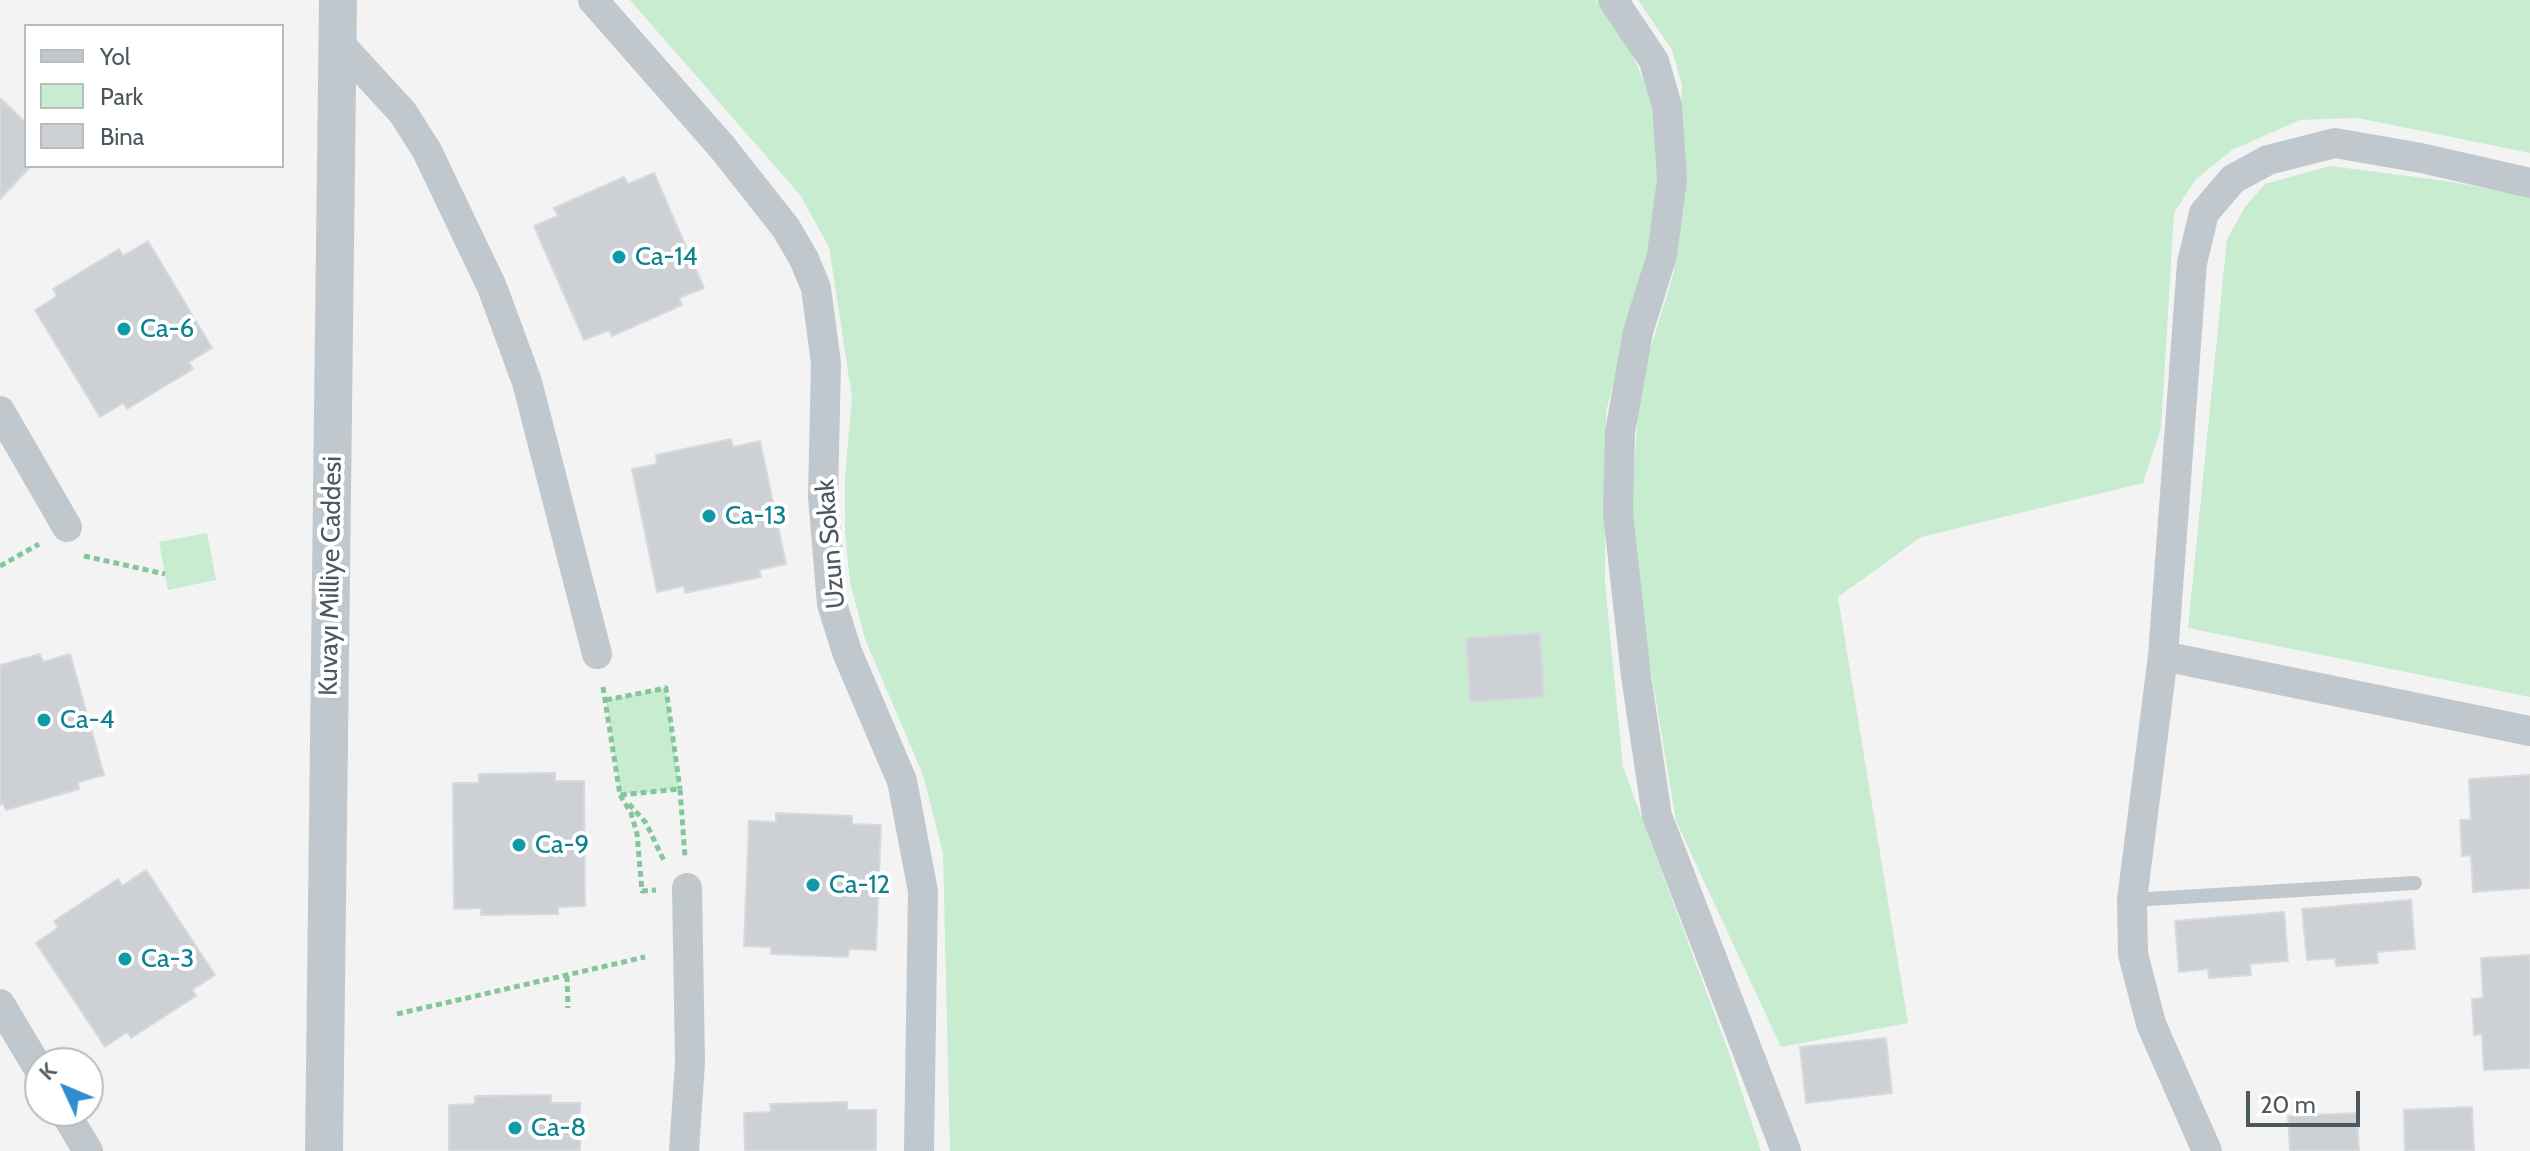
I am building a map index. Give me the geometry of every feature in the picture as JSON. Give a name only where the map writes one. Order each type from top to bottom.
[{"type":"street","name":"Kuvayı Milliye Caddesi","points":[[324,1151],[338,0]]},
{"type":"street","name":"Uzun Sokak","points":[[593,0],[722,147],[786,228],[816,288],[826,363],[823,497],[832,604],[847,652],[902,781],[923,891],[919,1151]]},
{"type":"street","points":[[1613,0],[1654,61],[1667,106],[1672,179],[1662,255],[1638,332],[1620,432],[1618,513],[1652,785],[1657,816],[1786,1151]]},
{"type":"street","points":[[337,41],[403,113],[427,151],[492,287],[527,382],[597,654]]},
{"type":"street","points":[[2207,1151],[2151,1024],[2133,954],[2132,900],[2163,656],[2192,263],[2204,213],[2233,179],[2268,160],[2335,143],[2421,158],[2530,183]]},
{"type":"street","points":[[0,411],[67,527]]},
{"type":"street","points":[[2163,656],[2530,731]]},
{"type":"street","points":[[679,889],[690,1062],[684,1151]]},
{"type":"street","points":[[0,1004],[26,1047]]},
{"type":"street","points":[[74,1127],[88,1151]]},
{"type":"lane","points":[[2132,900],[2415,883]]},
{"type":"path","points":[[0,566],[67,527],[84,557],[165,574]]},
{"type":"path","points":[[597,654],[620,795],[631,813],[637,834],[642,891],[679,889]]},
{"type":"path","points":[[606,700],[666,688],[680,789],[679,889]]},
{"type":"path","points":[[620,795],[680,789]]},
{"type":"path","points":[[620,795],[646,823],[679,889]]},
{"type":"path","points":[[397,1014],[645,957]]},
{"type":"path","points":[[567,976],[568,1008]]},
{"type":"green space","points":[[630,0],[1596,0],[1632,55],[1648,90],[1657,137],[1658,179],[1650,240],[1606,412],[1605,583],[1623,767],[1729,1053],[1761,1151],[950,1151],[943,853],[923,775],[865,639],[850,582],[845,533],[845,478],[852,397],[829,247],[800,195]]},
{"type":"green space","points":[[1638,0],[2530,0],[2530,153],[2358,118],[2300,120],[2232,150],[2195,180],[2174,213],[2161,428],[2143,483],[1921,537],[1838,597],[1908,1023],[1781,1047],[1676,821],[1637,587],[1632,498],[1640,383],[1674,272],[1682,85],[1672,50]]},
{"type":"green space","points":[[2330,166],[2447,181],[2530,197],[2530,697],[2188,628],[2227,239],[2245,207],[2265,184]]},
{"type":"green space","points":[[207,533],[216,580],[168,590],[159,542]]},
{"type":"green space","points":[[666,688],[680,789],[620,795],[606,700]]},
{"type":"building","points":[[0,98],[24,121],[24,168],[29,168],[0,199]]},
{"type":"building","name":"Ca-14","points":[[654,173],[704,288],[679,298],[682,305],[612,336],[609,330],[584,340],[534,226],[558,216],[554,208],[624,177],[628,184]]},
{"type":"building","name":"Ca-6","points":[[148,241],[212,348],[189,362],[193,369],[127,409],[123,403],[100,417],[35,310],[57,296],[53,289],[119,249],[123,256]]},
{"type":"building","name":"Ca-13","points":[[731,439],[733,447],[760,441],[786,564],[759,570],[761,577],[685,593],[684,586],[657,592],[632,469],[657,464],[656,455]]},
{"type":"building","points":[[1540,633],[1544,697],[1470,702],[1466,638]]},
{"type":"building","name":"Ca-4","points":[[40,654],[43,662],[70,654],[104,775],[78,782],[79,789],[6,810],[3,803],[0,805],[0,665]]},
{"type":"building","name":"Ca-9","points":[[555,773],[555,781],[584,781],[585,906],[558,907],[558,914],[481,915],[481,908],[454,909],[453,783],[479,783],[479,774]]},
{"type":"building","points":[[2530,775],[2530,888],[2473,892],[2471,855],[2462,856],[2460,820],[2471,820],[2469,779]]},
{"type":"building","name":"Ca-12","points":[[776,813],[852,816],[852,824],[881,825],[876,950],[849,949],[848,957],[771,954],[771,947],[744,946],[749,821],[776,822]]},
{"type":"building","name":"Ca-3","points":[[146,870],[215,975],[192,990],[196,996],[131,1038],[127,1032],[105,1047],[36,943],[58,928],[54,921],[118,879],[122,886]]},
{"type":"building","points":[[2411,900],[2415,949],[2377,952],[2378,963],[2336,966],[2335,958],[2307,960],[2302,909]]},
{"type":"building","points":[[2284,912],[2288,961],[2250,964],[2251,975],[2209,978],[2208,969],[2179,972],[2175,921]]},
{"type":"building","points":[[2530,955],[2530,1068],[2484,1070],[2482,1034],[2474,1035],[2472,999],[2483,998],[2481,958]]},
{"type":"building","points":[[1886,1038],[1892,1093],[1806,1103],[1800,1047]]},
{"type":"building","name":"Ca-8","points":[[551,1095],[551,1103],[580,1103],[580,1151],[449,1151],[449,1105],[475,1104],[475,1096]]},
{"type":"building","points":[[847,1102],[847,1110],[876,1110],[876,1151],[745,1151],[744,1113],[771,1112],[770,1104]]},
{"type":"building","points":[[2472,1107],[2474,1151],[2405,1151],[2404,1110]]},
{"type":"building","points":[[2357,1113],[2359,1151],[2290,1151],[2288,1116]]},
{"type":"place","name":"Ca-14","points":[[619,257]]},
{"type":"place","name":"Ca-6","points":[[124,329]]},
{"type":"place","name":"Ca-13","points":[[709,516]]},
{"type":"place","name":"Ca-4","points":[[44,720]]},
{"type":"place","name":"Ca-9","points":[[519,845]]},
{"type":"place","name":"Ca-12","points":[[813,885]]},
{"type":"place","name":"Ca-3","points":[[125,959]]},
{"type":"place","name":"Ca-8","points":[[515,1128]]}]
